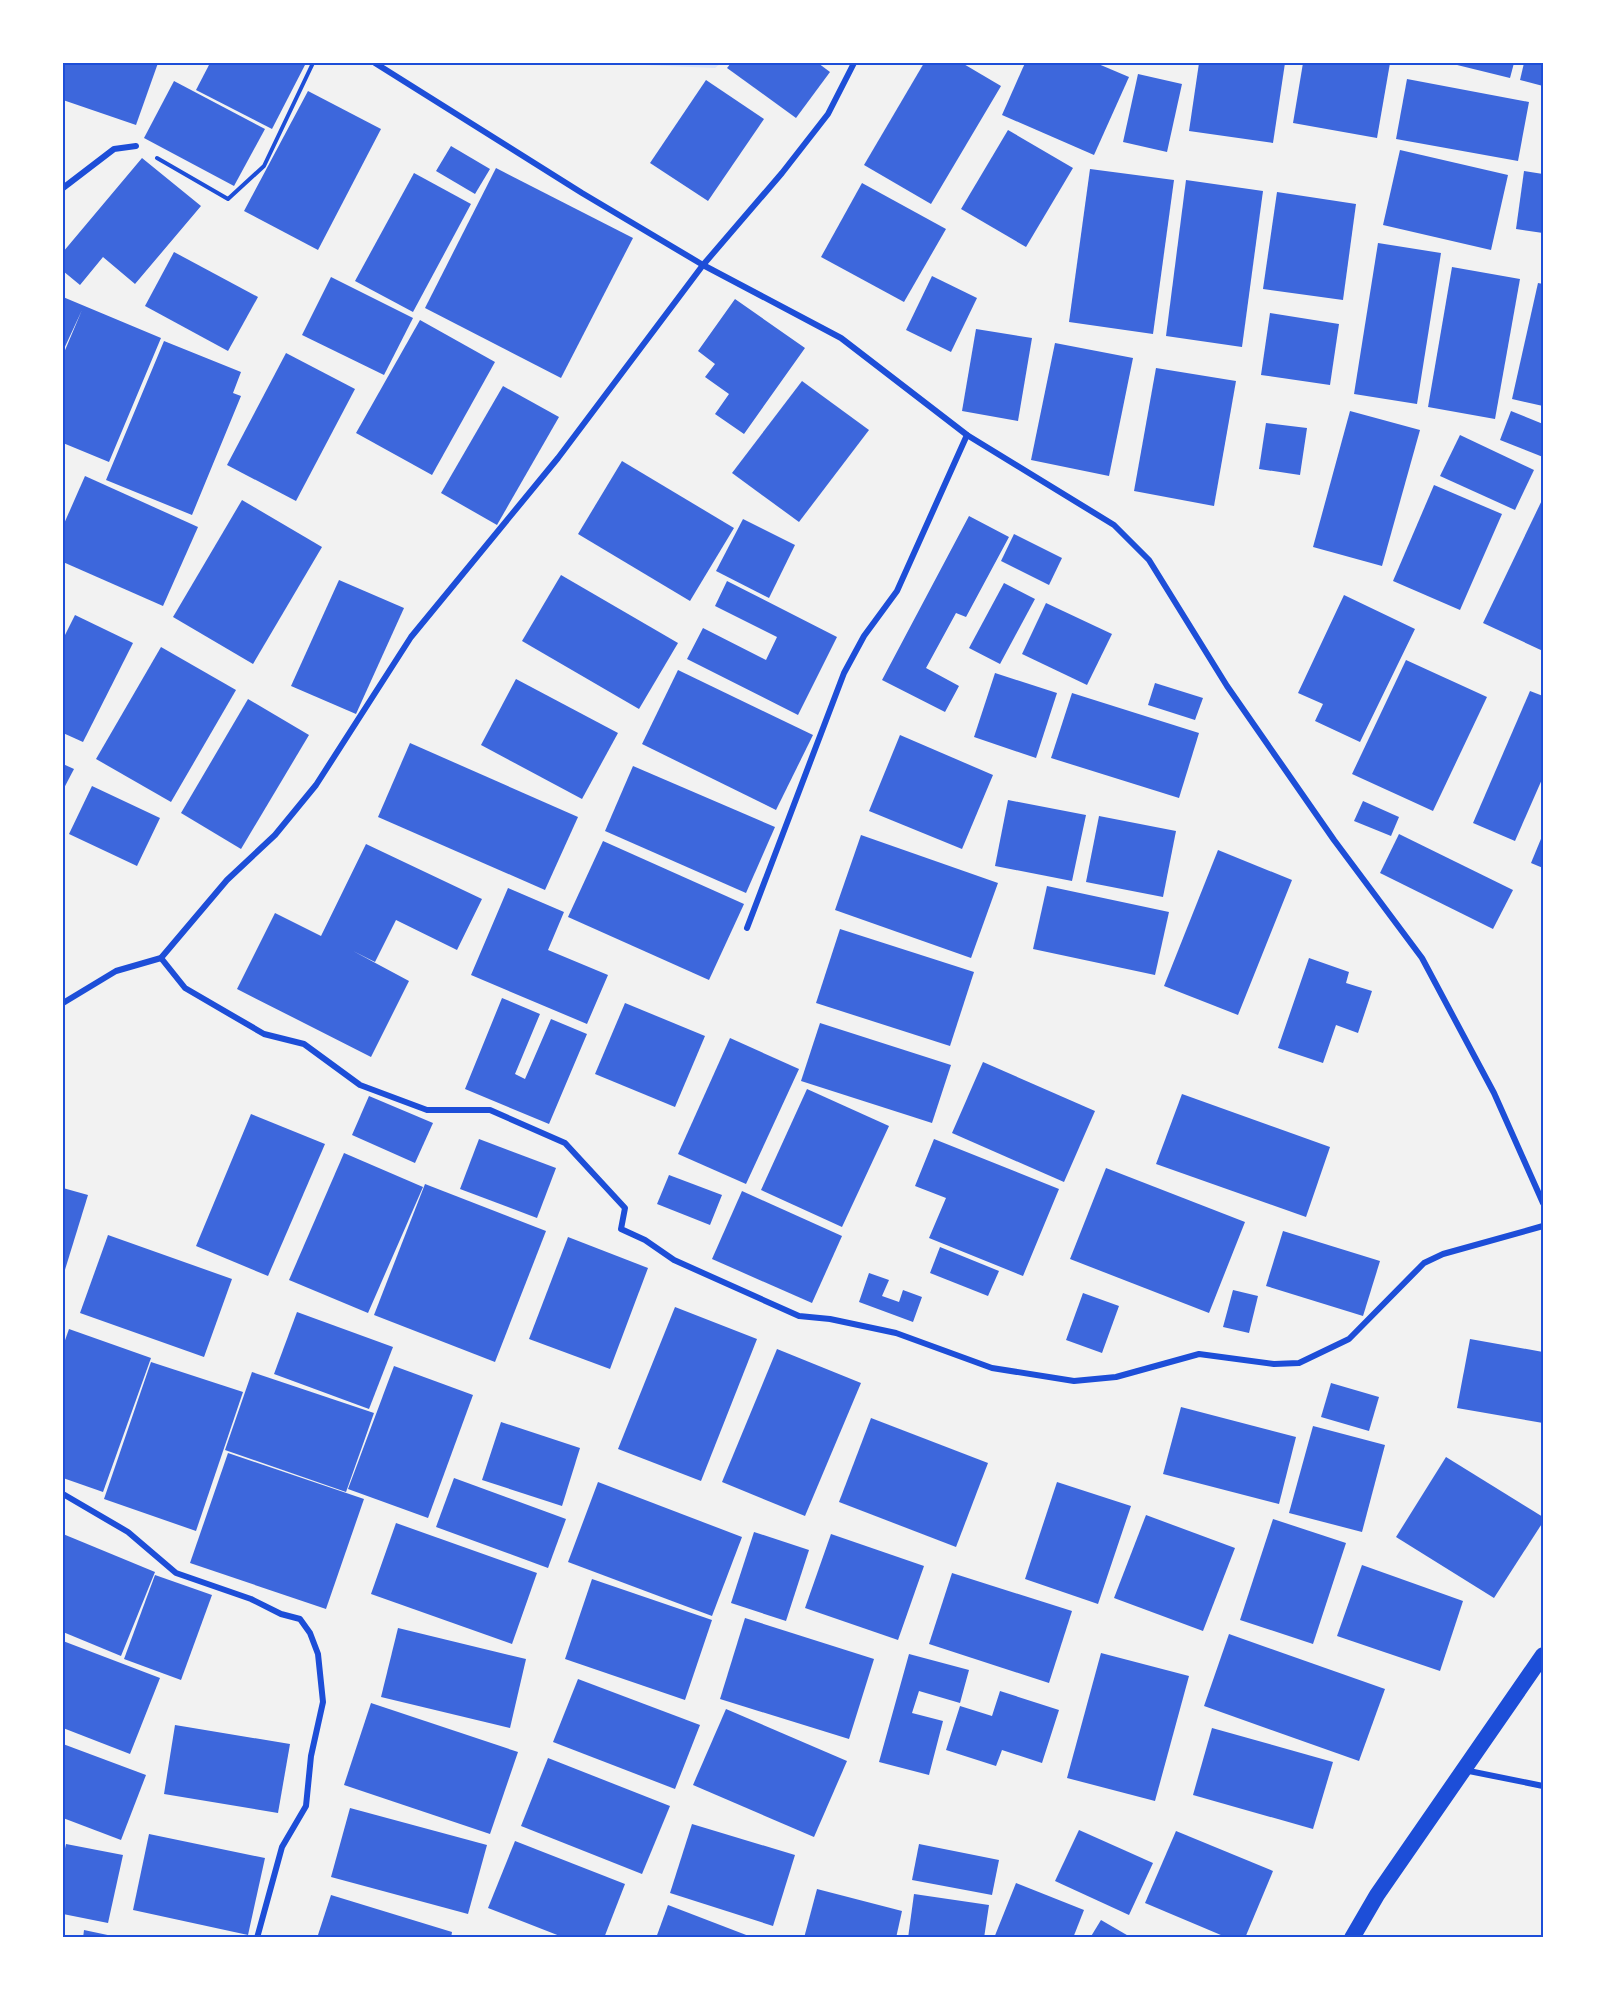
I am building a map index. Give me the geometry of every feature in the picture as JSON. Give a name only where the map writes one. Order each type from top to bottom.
[{"type":"highway","points":[[1352,1938],[1377,1895],[1543,1655]]},
{"type":"street","points":[[375,63],[582,193],[703,265],[841,338],[967,435],[1114,525],[1149,560],[1227,686],[1334,840],[1422,958],[1494,1093],[1543,1203]]},
{"type":"street","points":[[63,1003],[116,971],[161,958],[227,880],[274,835],[316,784],[411,637],[558,458],[703,265],[782,173],[828,114],[854,63]]},
{"type":"street","points":[[63,188],[114,149],[136,146]]},
{"type":"street","points":[[747,928],[844,673],[864,636],[897,591],[967,435]]},
{"type":"street","points":[[161,958],[185,988],[264,1034],[304,1044],[360,1085],[427,1110],[490,1110],[565,1143],[625,1208],[621,1229],[645,1240],[674,1260],[799,1316],[830,1319],[896,1333],[992,1368],[1042,1378],[1074,1382],[1116,1377],[1199,1354],[1274,1364],[1299,1363],[1327,1352],[1349,1339],[1424,1263],[1443,1254],[1543,1226]]},
{"type":"street","points":[[63,1494],[128,1532],[176,1573],[251,1599],[281,1614],[300,1619],[310,1633],[318,1654],[323,1702],[311,1756],[306,1806],[282,1847],[257,1938]]},
{"type":"street","points":[[1462,1770],[1543,1786]]},
{"type":"path","points":[[136,146],[228,199],[264,166],[313,63]]},
{"type":"shaded area","points":[[598,63],[721,63],[715,68]]},
{"type":"building","points":[[63,63],[158,63],[136,125],[63,100]]},
{"type":"building","points":[[210,63],[306,63],[272,129],[196,90]]},
{"type":"building","points":[[731,63],[818,63],[830,72],[796,118],[727,68]]},
{"type":"building","points":[[924,63],[962,63],[1001,86],[931,204],[864,165]]},
{"type":"building","points":[[1025,63],[1096,63],[1129,77],[1094,155],[1002,115]]},
{"type":"building","points":[[1199,63],[1285,63],[1273,143],[1189,131]]},
{"type":"building","points":[[1303,63],[1390,63],[1377,138],[1293,123]]},
{"type":"building","points":[[1449,63],[1514,63],[1510,78]]},
{"type":"building","points":[[1524,63],[1543,63],[1543,86],[1520,80]]},
{"type":"building","points":[[1138,74],[1182,84],[1167,152],[1123,142]]},
{"type":"building","points":[[1407,79],[1529,102],[1518,161],[1396,139]]},
{"type":"building","points":[[706,80],[764,119],[708,201],[650,163]]},
{"type":"building","points":[[174,81],[265,129],[234,186],[144,138]]},
{"type":"building","points":[[308,91],[381,129],[318,250],[244,211]]},
{"type":"building","points":[[1008,130],[1073,168],[1026,247],[961,209]]},
{"type":"building","points":[[451,146],[490,169],[475,194],[436,171]]},
{"type":"building","points":[[1400,150],[1508,175],[1491,250],[1383,225]]},
{"type":"building","points":[[142,158],[201,206],[135,284],[103,257],[80,285],[63,271],[63,252]]},
{"type":"building","points":[[496,168],[633,238],[561,378],[425,308]]},
{"type":"building","points":[[1090,169],[1174,180],[1153,334],[1069,322]]},
{"type":"building","points":[[1524,171],[1543,174],[1543,233],[1516,229]]},
{"type":"building","points":[[414,173],[471,204],[413,312],[355,281]]},
{"type":"building","points":[[1186,180],[1263,191],[1242,347],[1166,336]]},
{"type":"building","points":[[862,183],[946,229],[904,302],[821,257]]},
{"type":"building","points":[[1277,192],[1356,204],[1343,300],[1263,289]]},
{"type":"building","points":[[1378,243],[1441,253],[1417,404],[1354,394]]},
{"type":"building","points":[[174,252],[258,297],[228,351],[145,306]]},
{"type":"building","points":[[1452,267],[1520,279],[1495,419],[1428,407]]},
{"type":"building","points":[[932,276],[977,298],[951,352],[906,330]]},
{"type":"building","points":[[331,277],[413,318],[384,375],[302,335]]},
{"type":"building","points":[[1538,283],[1543,284],[1543,406],[1512,399]]},
{"type":"building","points":[[63,297],[161,338],[109,462],[63,443],[63,355],[82,310],[63,351]]},
{"type":"building","points":[[735,299],[805,348],[744,434],[715,414],[729,394],[705,377],[715,364],[698,351]]},
{"type":"building","points":[[1270,313],[1339,324],[1330,385],[1261,375]]},
{"type":"building","points":[[420,320],[495,362],[432,475],[356,433]]},
{"type":"building","points":[[976,329],[1032,338],[1018,421],[962,411]]},
{"type":"building","points":[[164,341],[241,372],[233,393],[241,396],[192,515],[106,480]]},
{"type":"building","points":[[1055,343],[1133,358],[1109,476],[1031,460]]},
{"type":"building","points":[[286,353],[355,389],[296,501],[227,465]]},
{"type":"building","points":[[1156,368],[1236,381],[1214,506],[1134,491]]},
{"type":"building","points":[[802,381],[869,430],[799,522],[732,473]]},
{"type":"building","points":[[503,386],[559,417],[497,525],[441,493]]},
{"type":"building","points":[[1350,411],[1420,430],[1382,566],[1313,547]]},
{"type":"building","points":[[1511,411],[1543,424],[1543,457],[1500,440]]},
{"type":"building","points":[[1266,423],[1307,428],[1300,475],[1259,469]]},
{"type":"building","points":[[1460,435],[1534,470],[1515,510],[1440,476]]},
{"type":"building","points":[[622,461],[734,528],[690,601],[578,534]]},
{"type":"building","points":[[85,476],[198,527],[163,606],[63,562],[63,526]]},
{"type":"building","points":[[1434,485],[1502,514],[1460,610],[1393,581]]},
{"type":"building","points":[[1543,498],[1543,651],[1483,623]]},
{"type":"building","points":[[242,500],[322,547],[253,664],[173,617]]},
{"type":"building","points":[[969,516],[1009,537],[966,617],[956,613],[926,668],[959,686],[945,712],[882,680]]},
{"type":"building","points":[[743,519],[795,545],[769,598],[716,571]]},
{"type":"building","points":[[1014,534],[1062,558],[1049,585],[1001,561]]},
{"type":"building","points":[[561,575],[678,643],[639,709],[522,641]]},
{"type":"building","points":[[339,580],[404,608],[356,714],[291,686]]},
{"type":"building","points":[[727,581],[837,637],[798,715],[687,659],[703,628],[766,660],[777,637],[715,606]]},
{"type":"building","points":[[1004,583],[1035,599],[1000,664],[969,648]]},
{"type":"building","points":[[1344,595],[1415,629],[1360,742],[1315,721],[1323,704],[1298,693]]},
{"type":"building","points":[[1046,603],[1112,634],[1087,685],[1022,654]]},
{"type":"building","points":[[75,615],[133,643],[83,742],[63,733],[63,639]]},
{"type":"building","points":[[161,647],[236,690],[171,802],[96,759]]},
{"type":"building","points":[[1406,660],[1487,697],[1433,811],[1352,774]]},
{"type":"building","points":[[678,670],[813,735],[776,810],[642,744]]},
{"type":"building","points":[[995,673],[1057,693],[1036,758],[974,737]]},
{"type":"building","points":[[516,679],[618,733],[582,799],[481,745]]},
{"type":"building","points":[[1155,683],[1203,698],[1195,720],[1148,705]]},
{"type":"building","points":[[1530,691],[1543,696],[1543,777],[1515,841],[1473,823]]},
{"type":"building","points":[[1072,693],[1199,733],[1179,798],[1051,758]]},
{"type":"building","points":[[248,699],[309,735],[241,849],[181,813]]},
{"type":"building","points":[[900,735],[993,775],[962,849],[869,811]]},
{"type":"building","points":[[410,743],[578,817],[545,890],[378,817]]},
{"type":"building","points":[[63,764],[74,769],[63,790]]},
{"type":"building","points":[[633,766],[775,827],[746,893],[605,831]]},
{"type":"building","points":[[92,786],[160,818],[137,866],[69,834]]},
{"type":"building","points":[[1008,800],[1086,815],[1072,881],[995,866]]},
{"type":"building","points":[[1363,801],[1399,817],[1391,836],[1354,821]]},
{"type":"building","points":[[1099,816],[1176,831],[1163,897],[1086,882]]},
{"type":"building","points":[[1399,834],[1513,890],[1493,929],[1380,873]]},
{"type":"building","points":[[1543,834],[1543,868],[1531,863]]},
{"type":"building","points":[[861,835],[998,883],[971,958],[835,910]]},
{"type":"building","points":[[603,841],[744,904],[709,980],[568,917]]},
{"type":"building","points":[[366,844],[482,899],[457,950],[396,920],[375,962],[353,951],[409,981],[371,1057],[237,989],[275,913],[321,936]]},
{"type":"building","points":[[1218,850],[1292,880],[1238,1015],[1164,986]]},
{"type":"building","points":[[1047,886],[1169,912],[1155,975],[1033,949]]},
{"type":"building","points":[[508,888],[564,912],[548,950],[608,975],[587,1024],[471,975]]},
{"type":"building","points":[[840,929],[974,972],[950,1046],[816,1003]]},
{"type":"building","points":[[1309,958],[1349,972],[1346,983],[1372,991],[1358,1033],[1336,1025],[1323,1063],[1278,1048]]},
{"type":"building","points":[[502,998],[540,1014],[515,1074],[525,1079],[551,1019],[587,1034],[549,1124],[465,1089]]},
{"type":"building","points":[[625,1003],[705,1036],[675,1107],[595,1074]]},
{"type":"building","points":[[820,1023],[951,1065],[932,1123],[801,1081]]},
{"type":"building","points":[[730,1038],[799,1069],[746,1184],[678,1154]]},
{"type":"building","points":[[983,1062],[1095,1111],[1064,1182],[952,1133]]},
{"type":"building","points":[[807,1089],[889,1126],[842,1227],[761,1190]]},
{"type":"building","points":[[1182,1094],[1330,1147],[1306,1217],[1156,1164]]},
{"type":"building","points":[[369,1096],[433,1123],[415,1163],[352,1135]]},
{"type":"building","points":[[251,1114],[325,1144],[268,1276],[196,1246]]},
{"type":"building","points":[[479,1139],[556,1168],[537,1218],[460,1189]]},
{"type":"building","points":[[934,1139],[1059,1189],[1023,1276],[929,1238],[946,1198],[915,1186]]},
{"type":"building","points":[[344,1153],[423,1187],[368,1313],[289,1280]]},
{"type":"building","points":[[1106,1168],[1245,1222],[1209,1313],[1070,1259]]},
{"type":"building","points":[[669,1175],[722,1195],[710,1225],[657,1204]]},
{"type":"building","points":[[425,1184],[546,1231],[495,1362],[374,1315]]},
{"type":"building","points":[[63,1188],[88,1195],[64,1273],[63,1273]]},
{"type":"building","points":[[742,1191],[842,1236],[812,1303],[712,1259]]},
{"type":"building","points":[[1283,1231],[1380,1261],[1363,1316],[1266,1286]]},
{"type":"building","points":[[108,1235],[232,1279],[204,1357],[80,1313]]},
{"type":"building","points":[[568,1237],[648,1268],[610,1369],[529,1339]]},
{"type":"building","points":[[940,1247],[999,1271],[988,1296],[930,1273]]},
{"type":"building","points":[[869,1273],[889,1280],[882,1296],[899,1302],[903,1290],[922,1297],[913,1322],[859,1302]]},
{"type":"building","points":[[1233,1290],[1258,1296],[1249,1333],[1223,1327]]},
{"type":"building","points":[[1083,1293],[1119,1306],[1102,1353],[1066,1340]]},
{"type":"building","points":[[675,1307],[757,1339],[701,1481],[618,1449]]},
{"type":"building","points":[[297,1312],[393,1347],[369,1409],[274,1374]]},
{"type":"building","points":[[69,1329],[151,1358],[103,1492],[63,1478],[63,1346]]},
{"type":"building","points":[[1470,1339],[1543,1352],[1543,1423],[1457,1408]]},
{"type":"building","points":[[777,1349],[861,1383],[805,1516],[722,1482]]},
{"type":"building","points":[[151,1362],[243,1392],[196,1531],[104,1499]]},
{"type":"building","points":[[394,1366],[473,1395],[428,1518],[348,1489]]},
{"type":"building","points":[[252,1372],[374,1413],[346,1492],[225,1450]]},
{"type":"building","points":[[1331,1383],[1379,1397],[1369,1431],[1321,1417]]},
{"type":"building","points":[[1181,1407],[1296,1437],[1279,1504],[1163,1474]]},
{"type":"building","points":[[871,1418],[988,1463],[956,1547],[839,1502]]},
{"type":"building","points":[[501,1422],[580,1448],[562,1506],[482,1480]]},
{"type":"building","points":[[1313,1426],[1385,1445],[1362,1532],[1289,1513]]},
{"type":"building","points":[[228,1453],[364,1499],[326,1609],[190,1563]]},
{"type":"building","points":[[1446,1457],[1543,1517],[1543,1522],[1494,1598],[1396,1537]]},
{"type":"building","points":[[454,1478],[566,1519],[548,1568],[436,1527]]},
{"type":"building","points":[[598,1482],[742,1537],[712,1616],[568,1562]]},
{"type":"building","points":[[1057,1482],[1131,1506],[1098,1604],[1025,1579]]},
{"type":"building","points":[[1146,1515],[1235,1548],[1203,1631],[1114,1598]]},
{"type":"building","points":[[1273,1519],[1346,1543],[1313,1644],[1240,1620]]},
{"type":"building","points":[[396,1523],[537,1573],[512,1644],[371,1594]]},
{"type":"building","points":[[754,1532],[809,1550],[786,1621],[731,1603]]},
{"type":"building","points":[[63,1534],[155,1572],[121,1656],[63,1632]]},
{"type":"building","points":[[831,1534],[924,1566],[898,1640],[805,1608]]},
{"type":"building","points":[[1362,1565],[1463,1601],[1440,1671],[1337,1636]]},
{"type":"building","points":[[952,1573],[1072,1611],[1049,1683],[929,1644]]},
{"type":"building","points":[[155,1575],[212,1595],[181,1680],[124,1659]]},
{"type":"building","points":[[592,1579],[712,1620],[685,1700],[565,1659]]},
{"type":"building","points":[[745,1618],[874,1659],[849,1739],[720,1699]]},
{"type":"building","points":[[398,1628],[526,1659],[510,1728],[381,1697]]},
{"type":"building","points":[[1229,1634],[1385,1689],[1359,1761],[1204,1706]]},
{"type":"building","points":[[63,1641],[160,1678],[130,1754],[63,1728]]},
{"type":"building","points":[[1101,1653],[1189,1676],[1155,1801],[1067,1778]]},
{"type":"building","points":[[909,1654],[969,1670],[960,1703],[919,1691],[912,1713],[943,1721],[929,1775],[879,1762]]},
{"type":"building","points":[[578,1679],[700,1725],[675,1789],[553,1742]]},
{"type":"building","points":[[1000,1691],[1059,1710],[1042,1763],[1002,1750],[996,1766],[946,1750],[960,1706],[992,1716]]},
{"type":"building","points":[[371,1703],[518,1752],[490,1834],[344,1785]]},
{"type":"building","points":[[726,1709],[847,1761],[814,1837],[693,1785]]},
{"type":"building","points":[[175,1725],[290,1744],[278,1813],[164,1794]]},
{"type":"building","points":[[1212,1728],[1333,1762],[1313,1829],[1193,1795]]},
{"type":"building","points":[[63,1744],[146,1775],[121,1840],[63,1818]]},
{"type":"building","points":[[548,1758],[670,1806],[642,1874],[521,1826]]},
{"type":"building","points":[[350,1808],[487,1845],[468,1914],[331,1877]]},
{"type":"building","points":[[692,1824],[795,1855],[773,1926],[670,1893]]},
{"type":"building","points":[[1079,1830],[1153,1863],[1129,1915],[1055,1881]]},
{"type":"building","points":[[1176,1831],[1273,1871],[1245,1938],[1228,1938],[1145,1903]]},
{"type":"building","points":[[149,1834],[265,1858],[248,1935],[133,1910]]},
{"type":"building","points":[[515,1841],[625,1884],[604,1938],[565,1938],[488,1908]]},
{"type":"building","points":[[66,1844],[123,1855],[108,1923],[63,1914],[63,1858]]},
{"type":"building","points":[[919,1844],[999,1860],[992,1895],[912,1880]]},
{"type":"building","points":[[1016,1883],[1084,1910],[1073,1938],[994,1938]]},
{"type":"building","points":[[817,1889],[902,1911],[896,1938],[804,1938]]},
{"type":"building","points":[[914,1894],[989,1905],[984,1938],[908,1938]]},
{"type":"building","points":[[331,1895],[452,1932],[451,1938],[317,1938]]},
{"type":"building","points":[[668,1905],[754,1938],[656,1938]]},
{"type":"building","points":[[1101,1920],[1132,1938],[1090,1938]]},
{"type":"building","points":[[84,1930],[117,1937],[117,1938],[83,1938]]}]
